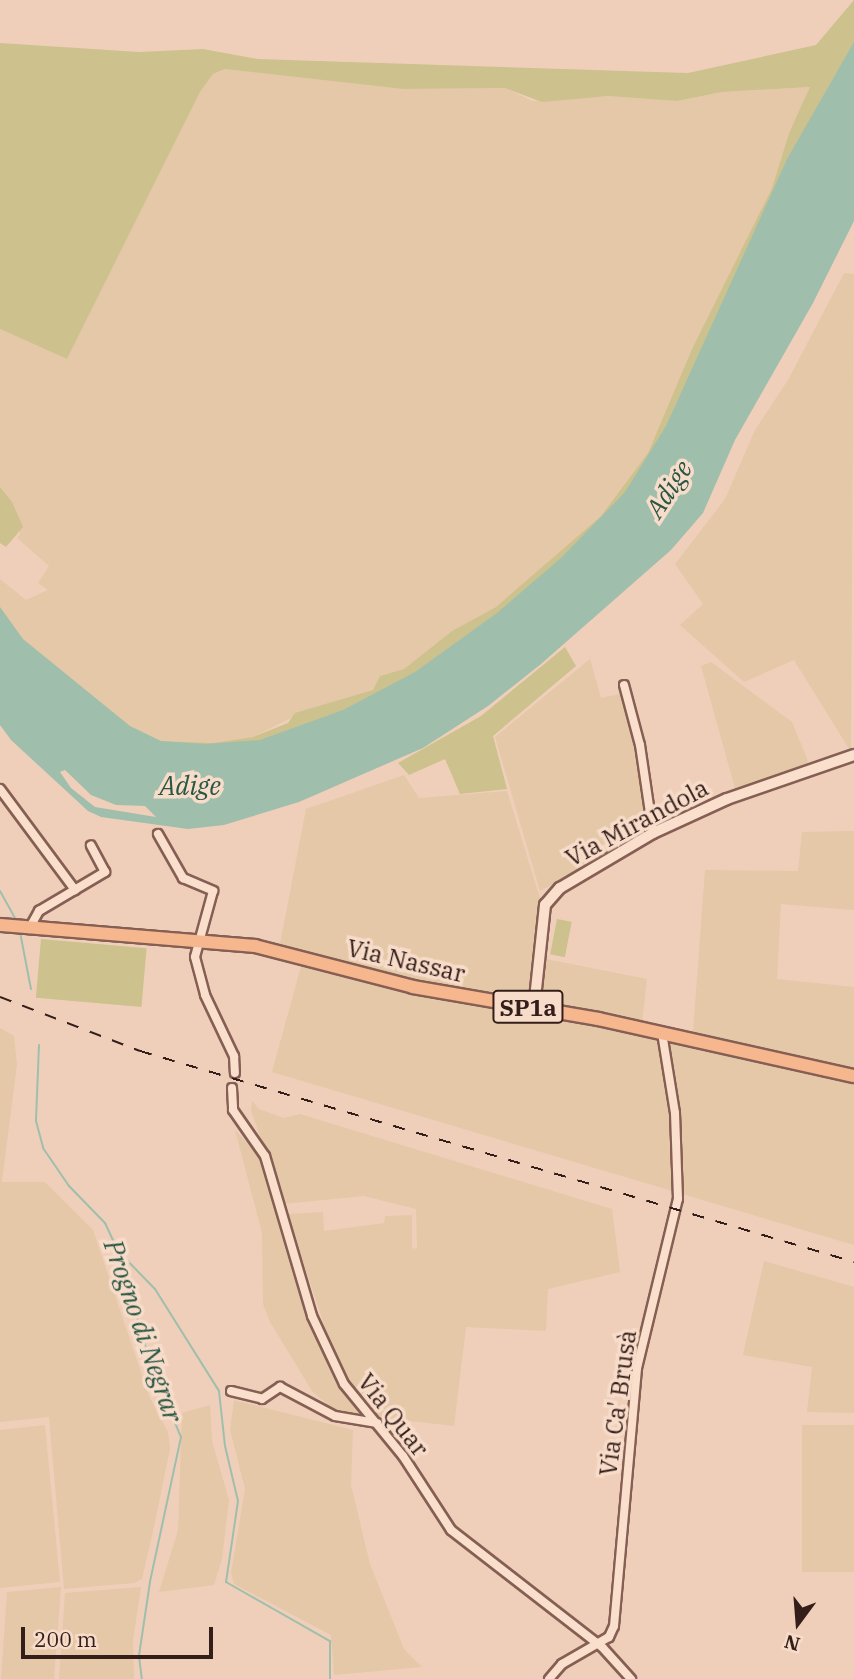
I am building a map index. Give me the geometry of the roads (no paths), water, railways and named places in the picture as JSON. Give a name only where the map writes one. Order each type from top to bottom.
[{"type":"main road","name":"Via Nassar","points":[[3,926],[202,944],[255,946],[413,987],[662,1033],[854,1076]]},
{"type":"street","points":[[624,685],[640,746],[653,833]]},
{"type":"street","name":"Via Mirandola","points":[[534,1008],[545,905],[551,896],[653,833],[727,799],[854,755]]},
{"type":"street","points":[[0,789],[75,890]]},
{"type":"street","points":[[158,834],[183,878],[213,891],[202,944],[195,957],[205,995],[234,1056],[235,1073]]},
{"type":"street","points":[[26,929],[38,911],[105,872],[91,846]]},
{"type":"street","name":"Via Ca' Brusà","points":[[599,1645],[614,1626],[637,1368],[678,1199],[675,1113],[662,1033]]},
{"type":"street","name":"Via Quar","points":[[232,1088],[233,1110],[265,1156],[323,1345],[344,1384],[377,1423],[451,1530],[599,1645]]},
{"type":"street","points":[[231,1391],[262,1399],[280,1387],[335,1416],[377,1423]]},
{"type":"street","points":[[549,1679],[562,1664],[599,1645],[631,1679]]},
{"type":"water","name":"Adige","points":[[854,42],[854,221],[813,303],[735,440],[703,513],[671,550],[541,664],[488,706],[423,748],[299,802],[224,825],[188,829],[101,817],[88,811],[11,740],[0,725],[0,607],[23,639],[130,726],[161,741],[206,744],[260,740],[343,710],[415,672],[497,613],[561,558],[625,492],[666,426],[787,159]],"holes":[[[65,770],[91,795],[116,805],[145,806],[156,817],[95,807],[71,788],[60,772]]]},
{"type":"waterway","name":"Progno di Negrar","points":[[0,891],[16,920]]},
{"type":"waterway","name":"Progno di Negrar","points":[[20,932],[31,989]]},
{"type":"waterway","name":"Progno di Negrar","points":[[39,1045],[36,1121],[43,1148],[69,1186],[105,1223],[114,1242],[153,1371],[181,1437],[150,1582],[139,1656],[142,1679]]},
{"type":"waterway","points":[[118,1251],[155,1289],[219,1391],[225,1446],[238,1501],[226,1582],[330,1641],[330,1679]]},
{"type":"railway","points":[[0,997],[140,1051],[854,1262]]}]
